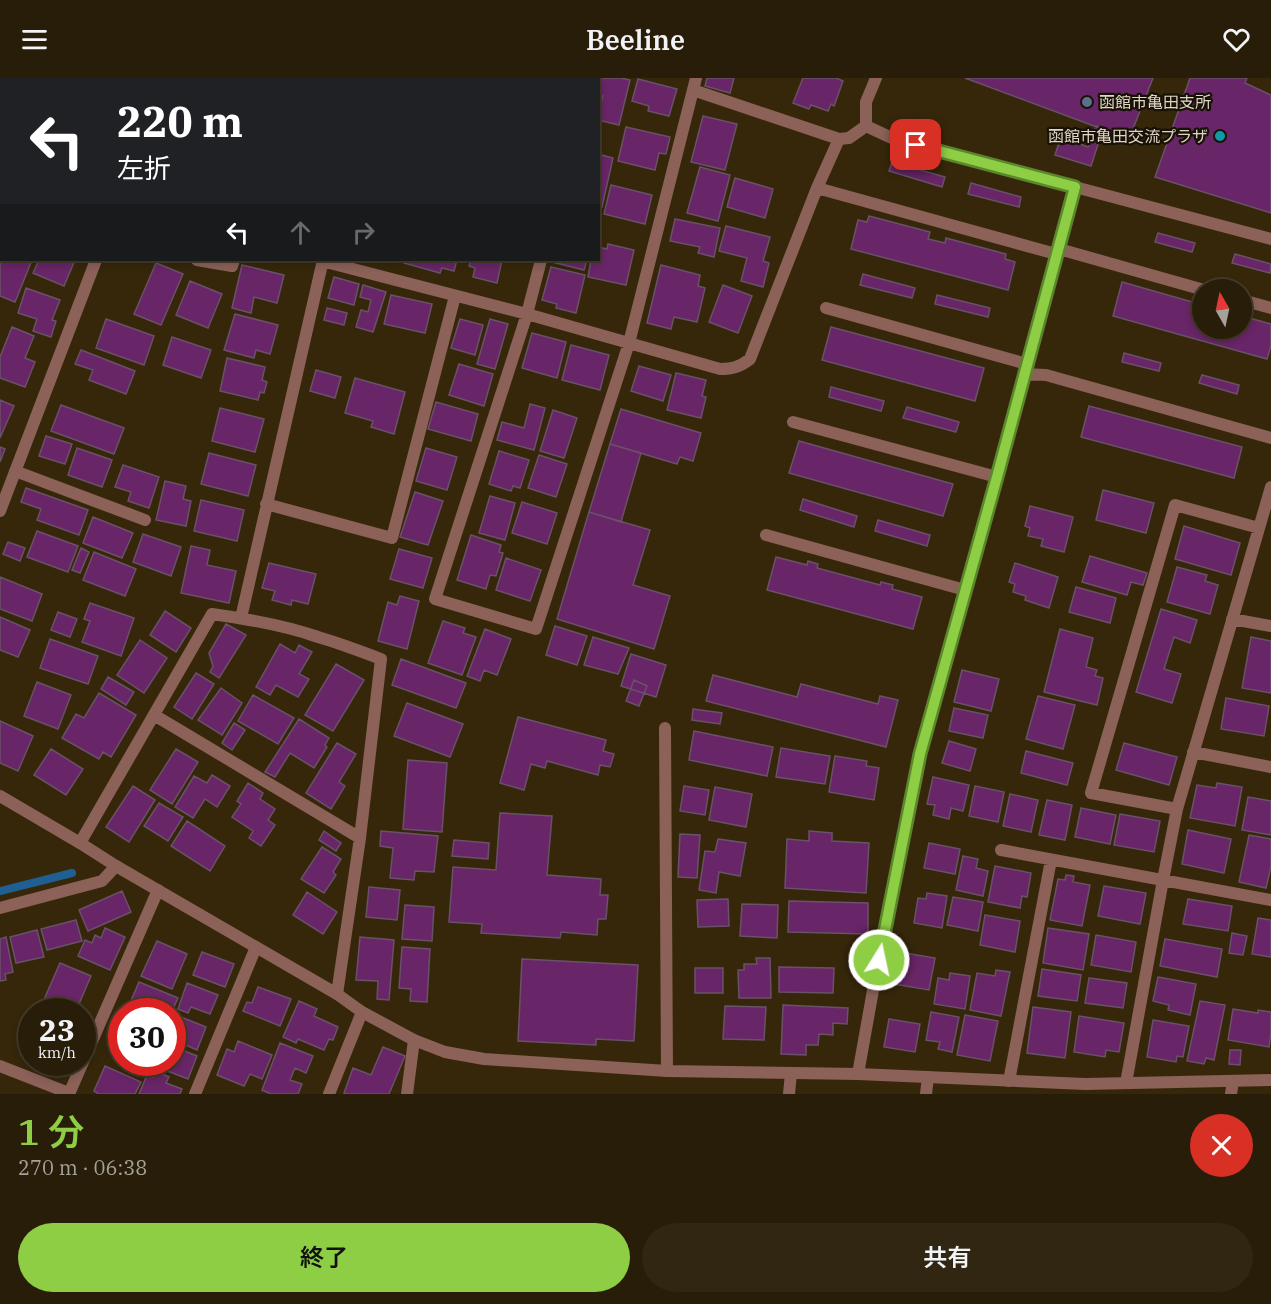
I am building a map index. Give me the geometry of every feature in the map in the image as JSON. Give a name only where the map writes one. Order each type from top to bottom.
[{"type":"street","points":[[866,126],[866,102],[876,78]]},
{"type":"street","points":[[541,261],[527,314],[435,599],[536,629],[629,343],[695,84],[838,139],[849,138],[866,126]]},
{"type":"street","points":[[866,126],[894,139],[1271,239]]},
{"type":"street","points":[[326,261],[527,314],[720,369],[732,369],[743,365],[750,359],[838,139]]},
{"type":"street","points":[[858,1074],[884,929],[920,754],[1075,187]]},
{"type":"street","points":[[818,188],[1192,287]]},
{"type":"street","points":[[0,512],[96,261]]},
{"type":"street","points":[[203,261],[232,266],[234,261]]},
{"type":"street","points":[[241,618],[322,261]]},
{"type":"street","points":[[266,504],[392,538],[455,296]]},
{"type":"street","points":[[1252,303],[1271,308]]},
{"type":"street","points":[[826,308],[1046,375],[1271,438]]},
{"type":"street","points":[[793,422],[997,477]]},
{"type":"street","points":[[15,471],[145,520]]},
{"type":"street","points":[[1126,1083],[1177,808],[1271,487]]},
{"type":"street","points":[[1177,808],[1092,793],[1175,505],[1259,528]]},
{"type":"street","points":[[766,535],[965,590]]},
{"type":"street","points":[[80,843],[212,614],[277,625],[317,636],[381,659],[360,838],[337,994]]},
{"type":"street","points":[[1232,619],[1271,626]]},
{"type":"street","points":[[154,715],[360,838]]},
{"type":"street","points":[[665,728],[667,1071]]},
{"type":"street","points":[[1193,752],[1271,767]]},
{"type":"street","points":[[0,796],[337,994],[362,1012],[414,1040],[445,1052],[484,1059],[667,1071],[928,1077],[1009,1081],[1084,1089],[1126,1083],[1232,1088],[1271,1080]]},
{"type":"street","points":[[1001,850],[1271,900]]},
{"type":"street","points":[[1009,1081],[1051,860]]},
{"type":"street","points":[[0,908],[102,881],[116,866]]},
{"type":"street","points":[[0,1066],[69,1094],[159,890]]},
{"type":"street","points":[[195,1094],[256,947]]},
{"type":"street","points":[[329,1094],[362,1012]]},
{"type":"street","points":[[407,1094],[414,1040]]},
{"type":"street","points":[[789,1094],[791,1073]]},
{"type":"street","points":[[926,1094],[928,1077]]},
{"type":"building","points":[[600,78],[630,80],[619,125],[600,120],[603,96],[600,95]]},
{"type":"building","points":[[707,78],[734,78],[730,93],[705,86]]},
{"type":"building","points":[[803,78],[836,78],[843,81],[834,106],[831,104],[828,111],[811,105],[809,109],[793,103]]},
{"type":"building","name":"函館市亀田支所","points":[[965,78],[1153,78],[1129,139]]},
{"type":"building","name":"函館市亀田交流プラザ","points":[[1190,78],[1247,78],[1245,83],[1271,95],[1271,213],[1155,177]]},
{"type":"building","points":[[638,79],[677,89],[669,116],[648,111],[649,106],[632,101]]},
{"type":"building","points":[[703,116],[737,124],[725,170],[691,162]]},
{"type":"building","points":[[1096,126],[1103,129],[1091,166],[1055,155],[1061,137],[1088,147]]},
{"type":"building","points":[[626,127],[670,137],[666,154],[659,153],[655,170],[618,161]]},
{"type":"building","points":[[600,155],[613,158],[602,207],[600,206]]},
{"type":"building","points":[[892,162],[945,177],[942,187],[889,171]]},
{"type":"building","points":[[700,167],[730,175],[718,221],[687,213]]},
{"type":"building","points":[[735,178],[773,189],[765,218],[727,207]]},
{"type":"building","points":[[971,183],[1021,197],[1019,207],[968,194]]},
{"type":"building","points":[[611,185],[652,195],[645,224],[604,214]]},
{"type":"building","points":[[869,216],[930,232],[928,239],[945,243],[946,238],[1006,254],[1005,259],[1015,262],[1008,290],[851,249],[858,220],[867,222]]},
{"type":"building","points":[[675,219],[720,228],[714,257],[698,253],[700,247],[670,241]]},
{"type":"building","points":[[726,226],[770,237],[763,261],[769,263],[763,287],[741,281],[747,258],[719,251]]},
{"type":"building","points":[[1158,233],[1195,243],[1192,252],[1155,242]]},
{"type":"building","points":[[608,244],[634,250],[626,285],[588,277],[591,261],[600,261],[600,247],[607,249]]},
{"type":"building","points":[[1235,254],[1271,264],[1270,273],[1232,263]]},
{"type":"building","points":[[0,261],[32,261],[15,302],[0,296]]},
{"type":"building","points":[[39,261],[75,261],[64,286],[33,273]]},
{"type":"building","points":[[405,261],[457,261],[454,271],[442,268],[440,273],[404,263]]},
{"type":"building","points":[[471,261],[502,261],[497,283],[473,277],[475,268],[469,266]]},
{"type":"building","points":[[552,261],[587,261],[584,270]]},
{"type":"building","points":[[156,263],[183,274],[161,325],[134,314]]},
{"type":"building","points":[[242,265],[284,275],[277,303],[254,297],[251,313],[232,308]]},
{"type":"building","points":[[661,265],[700,275],[698,286],[705,288],[697,322],[674,317],[671,329],[647,323]]},
{"type":"building","points":[[551,267],[585,275],[576,313],[556,308],[557,304],[542,300]]},
{"type":"building","points":[[863,274],[915,288],[912,298],[860,285]]},
{"type":"building","points":[[334,277],[359,284],[354,305],[328,298]]},
{"type":"building","points":[[190,281],[222,294],[208,328],[176,315]]},
{"type":"building","points":[[1122,282],[1192,302],[1192,338],[1113,316]]},
{"type":"building","points":[[363,285],[386,292],[373,332],[356,327],[361,310],[368,312],[371,300],[360,297]]},
{"type":"building","points":[[723,285],[752,296],[738,333],[709,322]]},
{"type":"building","points":[[26,288],[60,300],[52,320],[56,321],[51,337],[33,331],[37,319],[18,313]]},
{"type":"building","points":[[391,295],[432,304],[425,333],[384,324]]},
{"type":"building","points":[[937,295],[990,308],[988,317],[935,304]]},
{"type":"building","points":[[327,308],[347,313],[344,325],[324,320]]},
{"type":"building","points":[[235,314],[278,325],[270,354],[256,350],[254,358],[224,350]]},
{"type":"building","points":[[106,319],[154,336],[144,365],[96,348]]},
{"type":"building","points":[[460,319],[483,325],[475,355],[451,348]]},
{"type":"building","points":[[490,319],[508,324],[495,369],[477,364]]},
{"type":"building","points":[[1252,319],[1271,324],[1271,346],[1267,359],[1195,339],[1252,339]]},
{"type":"building","points":[[12,327],[34,336],[25,358],[35,362],[25,387],[0,378],[0,357]]},
{"type":"building","points":[[831,327],[984,368],[975,401],[822,360]]},
{"type":"building","points":[[532,333],[566,342],[557,378],[522,368]]},
{"type":"building","points":[[172,337],[211,350],[201,378],[163,365]]},
{"type":"building","points":[[571,345],[609,355],[600,390],[562,380]]},
{"type":"building","points":[[81,350],[135,371],[126,394],[89,380],[93,370],[75,364]]},
{"type":"building","points":[[1124,353],[1161,363],[1159,371],[1122,362]]},
{"type":"building","points":[[227,358],[265,367],[262,380],[267,382],[264,393],[260,392],[258,400],[220,391]]},
{"type":"building","points":[[459,364],[493,374],[484,406],[449,395]]},
{"type":"building","points":[[639,366],[671,375],[663,401],[631,391]]},
{"type":"building","points":[[316,370],[341,377],[335,398],[310,391]]},
{"type":"building","points":[[676,373],[706,380],[702,396],[706,397],[701,418],[667,410]]},
{"type":"building","points":[[1202,375],[1239,385],[1237,394],[1199,383]]},
{"type":"building","points":[[355,378],[405,392],[394,434],[371,427],[373,421],[345,413]]},
{"type":"building","points":[[831,387],[884,401],[881,411],[829,397]]},
{"type":"building","points":[[0,400],[14,406],[0,438]]},
{"type":"building","points":[[436,402],[478,414],[471,441],[428,429]]},
{"type":"building","points":[[530,404],[545,408],[534,450],[497,440],[502,422],[524,428]]},
{"type":"building","points":[[61,405],[124,428],[114,454],[51,431]]},
{"type":"building","points":[[1089,406],[1242,447],[1234,478],[1081,437]]},
{"type":"building","points":[[907,407],[959,422],[956,432],[903,418]]},
{"type":"building","points":[[220,408],[264,419],[255,452],[212,441]]},
{"type":"building","points":[[621,409],[701,433],[693,461],[680,457],[677,464],[610,444]]},
{"type":"building","points":[[553,410],[577,418],[564,458],[540,451]]},
{"type":"building","points":[[46,436],[72,444],[65,464],[39,456]]},
{"type":"building","points":[[799,441],[953,484],[943,516],[789,473]]},
{"type":"building","points":[[610,444],[641,453],[621,522],[589,512]]},
{"type":"building","points":[[0,447],[5,449],[0,462]]},
{"type":"building","points":[[77,448],[112,460],[102,487],[68,475]]},
{"type":"building","points":[[426,448],[457,457],[447,490],[416,481]]},
{"type":"building","points":[[499,451],[529,460],[520,488],[513,486],[511,491],[489,484]]},
{"type":"building","points":[[209,453],[256,465],[248,496],[201,484]]},
{"type":"building","points":[[539,455],[567,464],[556,497],[528,488]]},
{"type":"building","points":[[123,465],[159,477],[149,508],[128,501],[131,492],[115,487]]},
{"type":"building","points":[[165,481],[186,486],[183,499],[191,501],[186,526],[156,520]]},
{"type":"building","points":[[26,488],[88,510],[79,535],[37,520],[41,509],[21,502]]},
{"type":"building","points":[[1103,490],[1154,503],[1146,533],[1096,520]]},
{"type":"building","points":[[415,492],[443,501],[428,545],[400,537]]},
{"type":"building","points":[[490,496],[515,503],[505,540],[479,533]]},
{"type":"building","points":[[803,499],[857,516],[854,527],[800,510]]},
{"type":"building","points":[[201,500],[244,510],[237,541],[194,531]]},
{"type":"building","points":[[522,502],[557,513],[547,544],[512,533]]},
{"type":"building","points":[[1030,506],[1073,517],[1064,552],[1041,546],[1043,539],[1028,536],[1030,528],[1025,526]]},
{"type":"building","points":[[589,512],[650,530],[633,585],[670,596],[654,649],[557,619]]},
{"type":"building","points":[[93,517],[133,533],[122,558],[83,543]]},
{"type":"building","points":[[878,520],[930,535],[927,546],[875,531]]},
{"type":"building","points":[[1184,526],[1240,543],[1231,575],[1175,559]]},
{"type":"building","points":[[37,531],[78,546],[68,572],[27,557]]},
{"type":"building","points":[[143,534],[181,547],[171,576],[133,562]]},
{"type":"building","points":[[471,535],[501,545],[499,552],[503,553],[496,576],[490,575],[486,589],[457,580]]},
{"type":"building","points":[[8,542],[25,548],[20,561],[3,554]]},
{"type":"building","points":[[191,546],[210,550],[207,565],[236,571],[229,603],[181,593]]},
{"type":"building","points":[[81,548],[89,552],[80,573],[72,570]]},
{"type":"building","points":[[399,549],[432,558],[423,588],[390,579]]},
{"type":"building","points":[[94,552],[136,569],[125,596],[83,580]]},
{"type":"building","points":[[1090,556],[1147,573],[1143,585],[1131,582],[1127,595],[1082,582]]},
{"type":"building","points":[[776,557],[807,565],[808,561],[818,564],[817,568],[880,585],[881,582],[893,585],[892,589],[922,597],[913,629],[767,590]]},
{"type":"building","points":[[506,558],[541,570],[530,601],[496,590]]},
{"type":"building","points":[[269,563],[316,574],[308,604],[292,600],[291,605],[272,600],[275,591],[262,588]]},
{"type":"building","points":[[1015,563],[1058,577],[1049,608],[1025,600],[1026,596],[1013,592],[1015,584],[1009,582]]},
{"type":"building","points":[[1177,567],[1207,575],[1205,581],[1218,585],[1210,614],[1167,602]]},
{"type":"building","points":[[0,577],[42,594],[32,621],[0,609]]},
{"type":"building","points":[[1076,587],[1116,598],[1110,623],[1069,612]]},
{"type":"building","points":[[400,596],[419,601],[407,649],[378,641],[388,602],[397,605]]},
{"type":"building","points":[[90,603],[134,618],[121,656],[82,642],[90,621],[84,619]]},
{"type":"building","points":[[1161,609],[1197,620],[1190,643],[1174,637],[1164,669],[1181,674],[1172,703],[1136,692]]},
{"type":"building","points":[[165,611],[191,628],[176,652],[150,635]]},
{"type":"building","points":[[58,612],[77,619],[70,637],[51,630]]},
{"type":"building","points":[[0,617],[30,630],[18,657],[0,650]]},
{"type":"building","points":[[443,621],[465,628],[463,633],[476,637],[462,675],[428,663]]},
{"type":"building","points":[[226,624],[246,635],[219,678],[210,672],[213,666],[209,653]]},
{"type":"building","points":[[555,626],[587,636],[577,665],[546,655]]},
{"type":"building","points":[[485,629],[511,639],[497,675],[484,670],[480,681],[467,676]]},
{"type":"building","points":[[1060,629],[1093,638],[1086,667],[1097,670],[1095,676],[1103,678],[1097,705],[1044,692]]},
{"type":"building","points":[[593,637],[629,648],[618,674],[584,665]]},
{"type":"building","points":[[1251,637],[1271,641],[1271,693],[1242,688]]},
{"type":"building","points":[[50,639],[98,656],[88,684],[40,668]]},
{"type":"building","points":[[140,640],[167,658],[144,693],[117,675]]},
{"type":"building","points":[[280,644],[295,653],[299,645],[312,652],[299,674],[309,679],[298,697],[276,685],[270,695],[256,687]]},
{"type":"building","points":[[631,654],[666,665],[656,697],[621,686]]},
{"type":"building","points":[[401,659],[466,683],[456,708],[392,685]]},
{"type":"building","points":[[336,664],[364,680],[333,731],[305,715]]},
{"type":"building","points":[[962,670],[999,679],[991,711],[954,702]]},
{"type":"building","points":[[196,673],[214,684],[192,719],[174,707]]},
{"type":"building","points":[[713,675],[797,697],[801,684],[878,704],[880,696],[898,700],[886,747],[706,701]]},
{"type":"building","points":[[108,677],[134,692],[126,705],[101,689]]},
{"type":"building","points":[[634,680],[647,686],[639,706],[626,701]]},
{"type":"building","points":[[37,682],[71,695],[58,729],[24,716]]},
{"type":"building","points":[[221,688],[242,703],[222,735],[198,720]]},
{"type":"building","points":[[99,693],[136,715],[111,757],[103,752],[99,759],[62,738],[76,714],[84,718]]},
{"type":"building","points":[[253,695],[294,718],[278,744],[238,721]]},
{"type":"building","points":[[1038,696],[1075,705],[1063,749],[1026,739]]},
{"type":"building","points":[[1226,698],[1269,706],[1264,736],[1221,729]]},
{"type":"building","points":[[407,703],[463,724],[450,757],[394,736]]},
{"type":"building","points":[[954,708],[988,715],[983,738],[949,731]]},
{"type":"building","points":[[693,709],[722,713],[720,724],[692,720]]},
{"type":"building","points":[[518,717],[606,740],[603,751],[614,754],[610,767],[600,765],[598,775],[547,761],[545,768],[531,764],[524,790],[500,783]]},
{"type":"building","points":[[299,719],[329,738],[325,745],[327,747],[314,768],[290,753],[275,777],[265,772]]},
{"type":"building","points":[[0,721],[33,736],[18,771],[0,763]]},
{"type":"building","points":[[234,723],[245,730],[232,750],[222,743]]},
{"type":"building","points":[[694,731],[773,747],[767,776],[689,760]]},
{"type":"building","points":[[949,741],[976,749],[970,771],[942,763]]},
{"type":"building","points":[[337,743],[356,754],[339,782],[345,786],[331,809],[306,793]]},
{"type":"building","points":[[1124,743],[1177,757],[1169,785],[1116,770]]},
{"type":"building","points":[[781,748],[830,756],[825,784],[776,777]]},
{"type":"building","points":[[51,749],[83,769],[66,795],[34,775]]},
{"type":"building","points":[[176,749],[198,762],[172,804],[150,790]]},
{"type":"building","points":[[1026,751],[1073,763],[1067,785],[1021,773]]},
{"type":"building","points":[[835,756],[867,761],[866,766],[879,768],[874,800],[829,792]]},
{"type":"building","points":[[408,760],[447,763],[442,832],[403,829]]},
{"type":"building","points":[[212,775],[230,786],[217,807],[205,799],[193,818],[175,807],[194,776],[207,783]]},
{"type":"building","points":[[933,777],[969,785],[963,811],[951,808],[949,819],[933,815],[935,805],[927,804]]},
{"type":"building","points":[[248,783],[263,793],[260,799],[275,809],[268,820],[275,825],[261,846],[249,838],[253,831],[232,817],[241,804],[237,801]]},
{"type":"building","points":[[1217,783],[1242,787],[1235,826],[1190,818],[1197,785],[1216,788]]},
{"type":"building","points":[[133,786],[155,800],[129,842],[106,827]]},
{"type":"building","points":[[684,786],[709,790],[705,815],[680,811]]},
{"type":"building","points":[[975,786],[1004,792],[998,822],[969,816]]},
{"type":"building","points":[[715,787],[752,794],[746,827],[709,820]]},
{"type":"building","points":[[1010,794],[1038,800],[1031,832],[1003,826]]},
{"type":"building","points":[[1248,797],[1271,801],[1271,835],[1242,830]]},
{"type":"building","points":[[1047,800],[1072,805],[1065,840],[1039,835]]},
{"type":"building","points":[[159,803],[183,817],[168,841],[144,826]]},
{"type":"building","points":[[1081,808],[1116,815],[1110,844],[1075,837]]},
{"type":"building","points":[[500,813],[552,816],[547,875],[601,879],[600,895],[608,895],[606,919],[598,919],[597,935],[561,932],[560,938],[481,933],[482,924],[449,922],[453,867],[496,870]]},
{"type":"building","points":[[1120,814],[1160,821],[1154,852],[1114,845]]},
{"type":"building","points":[[187,821],[225,846],[210,871],[171,846]]},
{"type":"building","points":[[1188,830],[1231,839],[1224,873],[1182,864]]},
{"type":"building","points":[[324,831],[341,843],[336,851],[319,840]]},
{"type":"building","points":[[381,831],[438,836],[434,872],[415,871],[414,880],[390,878],[393,848],[380,846]]},
{"type":"building","points":[[809,831],[832,833],[832,841],[869,843],[866,893],[785,888],[787,839],[809,841]]},
{"type":"building","points":[[680,834],[700,835],[697,878],[678,877]]},
{"type":"building","points":[[1249,835],[1271,839],[1271,866],[1266,888],[1239,882]]},
{"type":"building","points":[[718,839],[746,843],[740,876],[719,872],[716,893],[699,890],[705,851],[715,852]]},
{"type":"building","points":[[454,840],[489,843],[488,859],[452,856]]},
{"type":"building","points":[[929,843],[960,849],[955,874],[924,868]]},
{"type":"building","points":[[322,847],[341,859],[333,872],[336,875],[324,893],[301,879]]},
{"type":"building","points":[[963,856],[978,859],[976,868],[988,871],[983,896],[956,890]]},
{"type":"building","points":[[995,866],[1031,873],[1027,897],[1022,896],[1020,908],[988,902]]},
{"type":"building","points":[[1066,875],[1074,876],[1073,882],[1090,885],[1082,926],[1050,920],[1058,879],[1065,880]]},
{"type":"building","points":[[1104,886],[1146,893],[1140,924],[1098,916]]},
{"type":"building","points":[[369,887],[400,890],[397,920],[366,917]]},
{"type":"building","points":[[122,891],[131,912],[88,931],[79,910]]},
{"type":"building","points":[[307,892],[337,912],[323,934],[293,915]]},
{"type":"building","points":[[927,893],[947,896],[942,928],[914,923],[918,898],[926,899]]},
{"type":"building","points":[[953,897],[983,902],[978,931],[947,925]]},
{"type":"building","points":[[728,899],[729,926],[698,927],[697,900]]},
{"type":"building","points":[[1188,899],[1232,906],[1228,931],[1183,924]]},
{"type":"building","points":[[789,901],[868,903],[868,934],[788,932]]},
{"type":"building","points":[[742,904],[778,905],[777,938],[740,936]]},
{"type":"building","points":[[405,905],[434,907],[432,941],[402,939]]},
{"type":"building","points":[[985,915],[1020,921],[1015,952],[980,945]]},
{"type":"building","points":[[1258,918],[1271,920],[1271,957],[1252,954]]},
{"type":"building","points":[[76,920],[82,941],[47,950],[41,929]]},
{"type":"building","points":[[105,928],[125,937],[110,970],[78,956],[85,940],[92,943],[95,935],[101,938]]},
{"type":"building","points":[[1048,928],[1089,934],[1083,970],[1043,963]]},
{"type":"building","points":[[37,930],[44,957],[16,963],[10,937]]},
{"type":"building","points":[[1232,933],[1247,936],[1243,955],[1229,953]]},
{"type":"building","points":[[1096,935],[1136,942],[1131,972],[1091,965]]},
{"type":"building","points":[[6,937],[13,972],[5,974],[6,980],[0,981],[0,939]]},
{"type":"building","points":[[360,937],[394,940],[389,1000],[377,999],[378,981],[356,980]]},
{"type":"building","points":[[1165,939],[1222,949],[1217,977],[1160,966]]},
{"type":"building","points":[[157,941],[187,954],[172,989],[141,976]]},
{"type":"building","points":[[402,947],[430,949],[427,1002],[410,1001],[411,989],[399,988]]},
{"type":"building","points":[[202,952],[234,964],[225,987],[193,975]]},
{"type":"building","points":[[905,953],[935,958],[929,990],[893,984],[896,965],[903,966]]},
{"type":"building","points":[[756,958],[770,958],[771,998],[739,998],[738,970],[744,970],[744,964],[757,964]]},
{"type":"building","points":[[522,959],[638,965],[634,1041],[596,1039],[596,1045],[518,1041]]},
{"type":"building","points":[[60,963],[91,976],[82,998],[45,998]]},
{"type":"building","points":[[779,967],[834,968],[833,993],[779,992]]},
{"type":"building","points":[[695,968],[723,968],[723,993],[695,993]]},
{"type":"building","points":[[1042,969],[1081,975],[1077,1001],[1038,996]]},
{"type":"building","points":[[996,970],[1010,972],[1001,1016],[970,1010],[977,973],[995,976]]},
{"type":"building","points":[[950,973],[970,976],[965,1009],[934,1004],[938,978],[949,980]]},
{"type":"building","points":[[1158,977],[1196,984],[1190,1015],[1168,1010],[1169,1005],[1153,1001]]},
{"type":"building","points":[[1089,978],[1127,983],[1123,1008],[1085,1003]]},
{"type":"building","points":[[139,982],[178,998],[132,998]]},
{"type":"building","points":[[187,983],[218,995],[210,1014],[191,1007],[188,1013],[186,1012],[186,998],[182,998]]},
{"type":"building","points":[[258,987],[291,999],[280,1026],[243,1011],[247,1002],[252,1003]]},
{"type":"building","points":[[299,1001],[317,1009],[314,1016],[338,1027],[333,1040],[329,1039],[324,1050],[298,1039],[296,1043],[283,1037]]},
{"type":"building","points":[[1200,1001],[1225,1005],[1214,1060],[1206,1058],[1204,1064],[1187,1061]]},
{"type":"building","points":[[783,1005],[848,1008],[847,1024],[833,1023],[833,1035],[819,1034],[818,1045],[806,1045],[806,1055],[781,1054]]},
{"type":"building","points":[[725,1006],[766,1007],[764,1040],[723,1039]]},
{"type":"building","points":[[1033,1007],[1071,1012],[1065,1058],[1027,1053]]},
{"type":"building","points":[[1233,1009],[1258,1013],[1258,1010],[1271,1012],[1269,1047],[1228,1040]]},
{"type":"building","points":[[931,1012],[959,1017],[952,1052],[938,1049],[940,1042],[926,1040]]},
{"type":"building","points":[[965,1015],[998,1021],[990,1061],[957,1055]]},
{"type":"building","points":[[1079,1016],[1124,1023],[1119,1052],[1106,1050],[1105,1057],[1074,1052]]},
{"type":"building","points":[[186,1019],[206,1027],[197,1050],[186,1045]]},
{"type":"building","points":[[889,1019],[920,1024],[915,1052],[884,1047]]},
{"type":"building","points":[[1153,1020],[1189,1026],[1183,1057],[1177,1056],[1176,1062],[1147,1057]]},
{"type":"building","points":[[238,1041],[272,1055],[262,1079],[250,1074],[244,1086],[217,1075],[227,1049],[234,1052]]},
{"type":"building","points":[[280,1043],[313,1056],[306,1073],[295,1068],[290,1080],[302,1084],[298,1094],[271,1094],[262,1090]]},
{"type":"building","points":[[383,1047],[405,1056],[389,1094],[344,1093],[353,1068],[371,1075]]},
{"type":"building","points":[[1230,1050],[1241,1050],[1240,1065],[1229,1064]]},
{"type":"building","points":[[186,1052],[197,1056],[188,1079],[180,1076],[186,1076]]},
{"type":"building","points":[[105,1066],[108,1067],[108,1076],[128,1076],[141,1082],[135,1094],[99,1094],[94,1091]]},
{"type":"building","points":[[147,1076],[169,1077],[166,1083],[182,1089],[180,1094],[139,1094]]},
{"type":"waterway","points":[[0,891],[72,873]]},
{"type":"place","name":"函館市亀田支所","points":[[1087,102]]},
{"type":"place","name":"函館市亀田交流プラザ","points":[[1220,136]]},
{"type":"route","points":[[879,960],[920,754],[1075,187],[916,145]]}]
